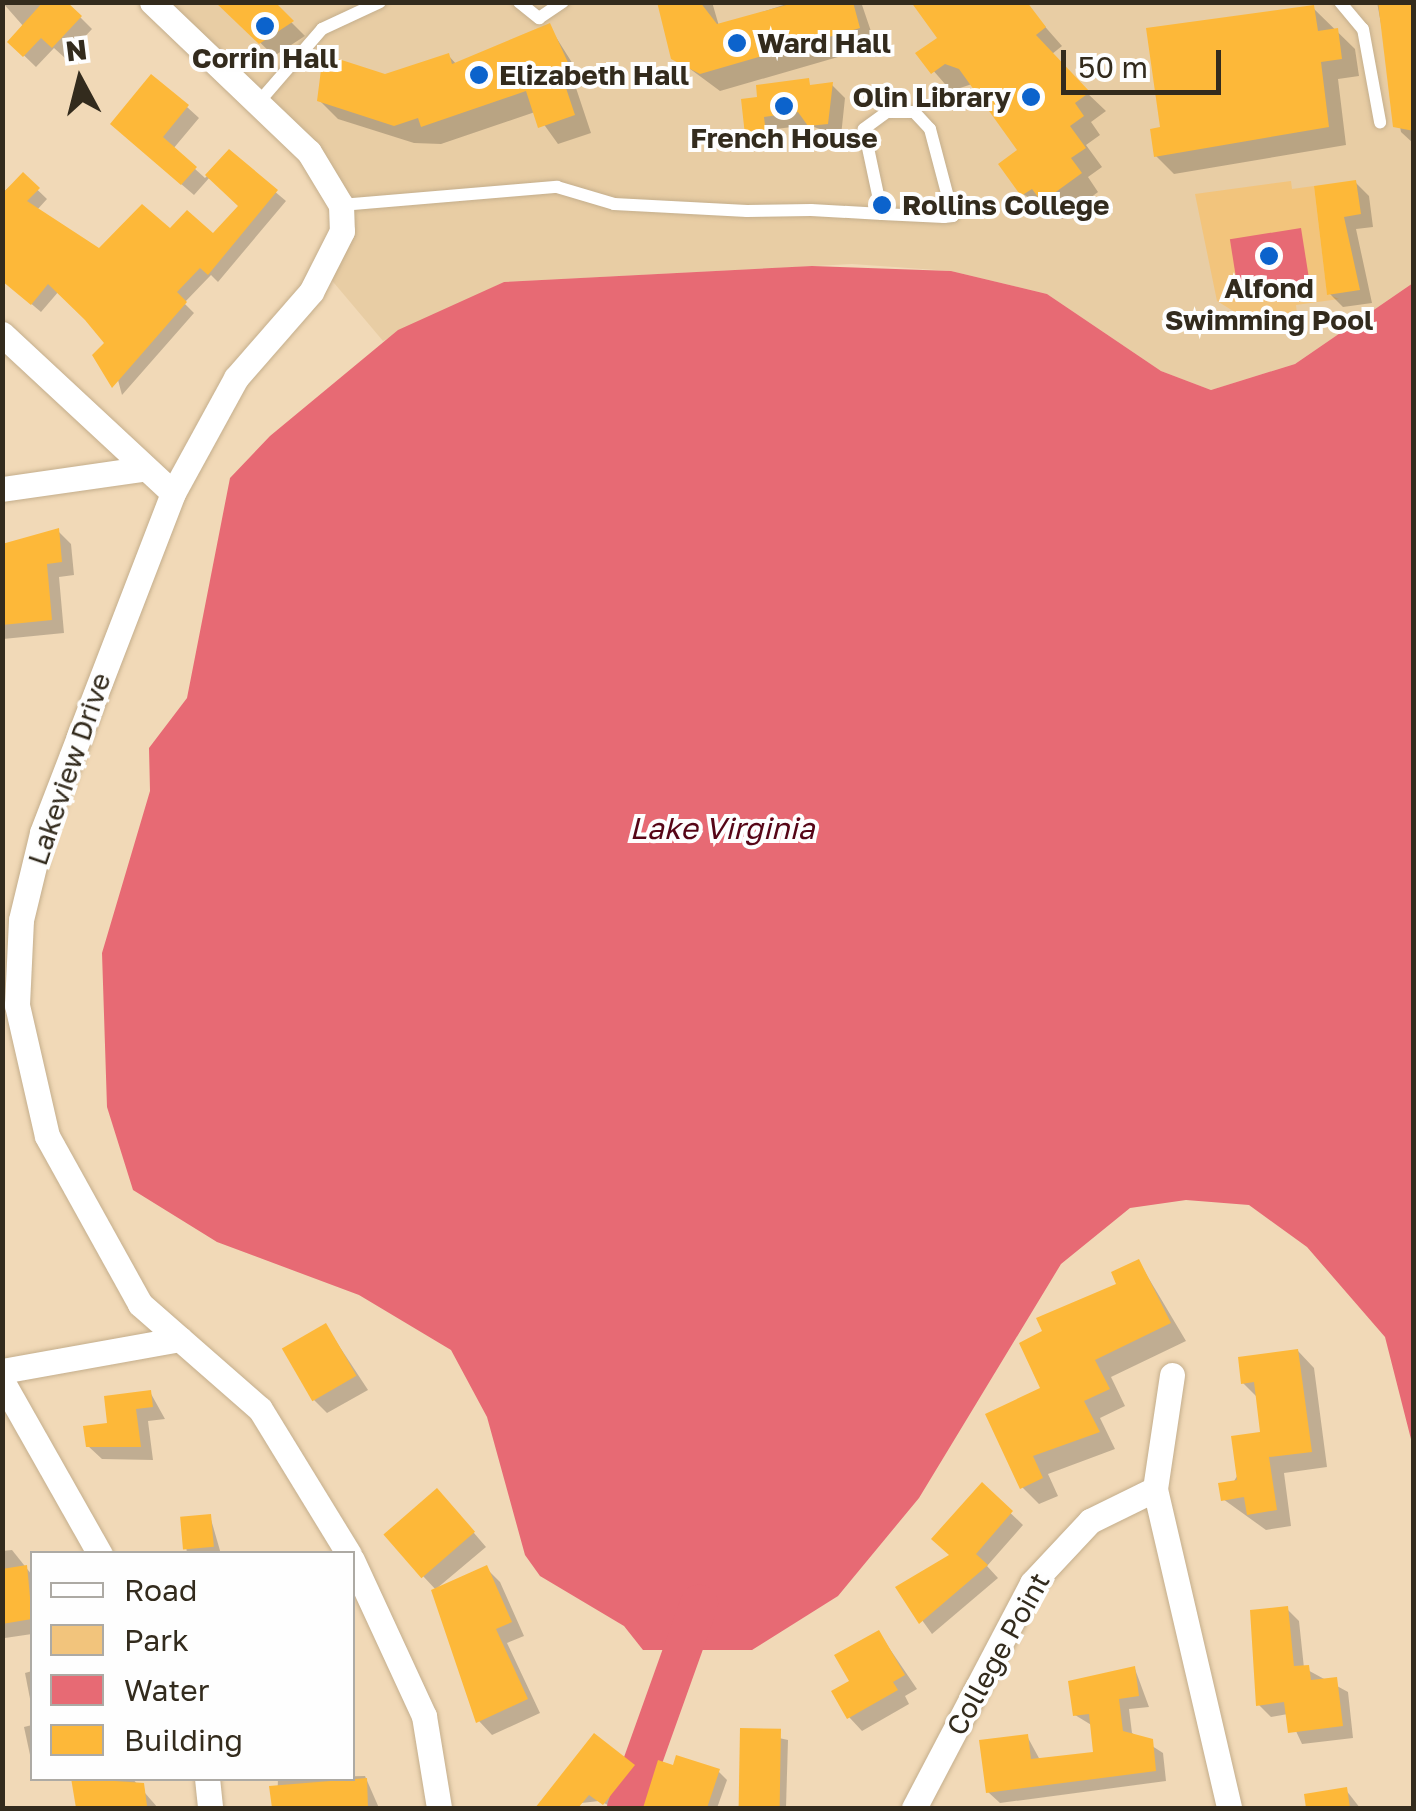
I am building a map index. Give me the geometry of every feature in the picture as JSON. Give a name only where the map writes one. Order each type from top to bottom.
[{"type":"street","points":[[152,2],[330,177],[341,205]]},
{"type":"street","name":"Lakeview Drive","points":[[341,205],[342,231],[311,292],[236,378],[173,493],[42,833],[21,920],[17,1005],[48,1136],[140,1304],[260,1409],[347,1551]]},
{"type":"street","points":[[2,334],[140,469],[173,493]]},
{"type":"street","points":[[2,489],[140,469]]},
{"type":"street","points":[[2,1371],[180,1339]]},
{"type":"street","points":[[1172,1375],[1155,1489],[1230,1808]]},
{"type":"street","points":[[2,1381],[98,1551]]},
{"type":"street","name":"College Point","points":[[914,1808],[1032,1583],[1090,1521],[1155,1489]]},
{"type":"street","name":"Lakeview Drive","points":[[355,1566],[424,1716],[439,1808]]},
{"type":"street","points":[[206,1781],[210,1808]]},
{"type":"lane","points":[[258,103],[322,29],[380,2]]},
{"type":"lane","points":[[519,2],[539,18],[563,2]]},
{"type":"lane","points":[[1340,2],[1363,29],[1380,122]]},
{"type":"lane","points":[[341,205],[557,187],[614,204],[882,214],[953,216],[930,129],[914,112],[887,112],[864,129],[882,214]]},
{"type":"shaded area","name":"Rollins College","points":[[162,3],[1413,3],[1413,283],[1295,364],[1211,390],[1161,371],[1047,294],[951,271],[852,264],[504,282],[383,341],[329,277],[353,219]]},
{"type":"green space","name":"Alfond Swimming Pool","points":[[1291,181],[1292,189],[1314,186],[1327,294],[1339,299],[1296,305],[1297,314],[1238,314],[1217,301],[1195,194]]},
{"type":"water","name":"Alfond Swimming Pool","points":[[1301,228],[1310,286],[1239,298],[1230,239]]},
{"type":"water","name":"Lake Virginia","points":[[812,266],[951,271],[1047,294],[1161,371],[1211,390],[1295,364],[1413,283],[1413,1447],[1385,1337],[1307,1247],[1249,1205],[1186,1200],[1130,1208],[1061,1264],[919,1498],[838,1596],[752,1650],[643,1650],[624,1626],[540,1576],[525,1555],[487,1417],[451,1350],[359,1295],[217,1242],[133,1190],[107,1107],[102,953],[150,791],[149,748],[187,698],[230,478],[270,436],[398,330],[504,282]]},
{"type":"building","points":[[43,2],[67,2],[82,16],[52,48],[41,38],[23,57],[7,42]]},
{"type":"building","name":"Corrin Hall","points":[[215,2],[275,2],[294,21],[259,44]]},
{"type":"building","name":"Ward Hall","points":[[657,2],[700,2],[717,24],[797,2],[853,2],[860,28],[700,74],[671,59]]},
{"type":"building","name":"Olin Library","points":[[911,2],[1027,2],[1046,27],[1036,35],[1090,92],[1075,103],[1084,116],[1070,126],[1086,148],[1071,158],[1082,173],[1042,202],[1032,189],[1021,196],[998,164],[1017,150],[959,69],[945,64],[931,74],[915,53],[937,38]]},
{"type":"building","points":[[1378,2],[1414,2],[1414,131],[1393,127]]},
{"type":"building","points":[[1314,5],[1318,31],[1338,28],[1342,59],[1321,62],[1329,127],[1154,157],[1150,129],[1160,127],[1146,28]]},
{"type":"building","name":"Elizabeth Hall","points":[[550,23],[570,67],[560,70],[575,115],[538,128],[526,91],[421,127],[418,118],[394,126],[317,101],[323,54],[385,74],[449,53],[452,64]]},
{"type":"building","points":[[151,74],[189,105],[163,137],[197,167],[181,185],[110,124]]},
{"type":"building","name":"French House","points":[[809,78],[810,85],[833,82],[828,124],[808,126],[798,112],[764,117],[766,133],[745,135],[741,99],[757,97],[756,85]]},
{"type":"building","points":[[229,149],[278,190],[208,275],[200,268],[177,292],[187,302],[112,388],[92,355],[104,343],[48,284],[31,305],[2,281],[2,194],[23,172],[40,188],[27,201],[99,248],[142,204],[170,228],[187,210],[213,233],[238,206],[205,175]]},
{"type":"building","points":[[1356,180],[1361,214],[1344,217],[1360,290],[1327,295],[1314,186]]},
{"type":"building","points":[[59,528],[62,562],[47,564],[52,620],[2,625],[2,544]]},
{"type":"building","points":[[1139,1259],[1171,1323],[1095,1360],[1110,1389],[1084,1401],[1100,1432],[1033,1456],[1043,1478],[1020,1489],[985,1414],[1040,1388],[1019,1343],[1042,1331],[1036,1318],[1116,1284],[1111,1272]]},
{"type":"building","points":[[326,1323],[356,1376],[312,1401],[282,1348]]},
{"type":"building","points":[[1298,1349],[1312,1452],[1269,1457],[1277,1510],[1247,1515],[1244,1497],[1221,1501],[1218,1483],[1237,1480],[1231,1436],[1260,1432],[1254,1382],[1241,1384],[1238,1357]]},
{"type":"building","points":[[151,1390],[153,1407],[136,1409],[141,1447],[86,1447],[83,1426],[107,1423],[104,1396]]},
{"type":"building","points":[[982,1482],[1013,1511],[976,1554],[988,1565],[919,1624],[895,1587],[949,1555],[931,1539]]},
{"type":"building","points":[[437,1488],[475,1532],[421,1578],[383,1535]]},
{"type":"building","points":[[211,1514],[214,1547],[183,1550],[180,1517]]},
{"type":"building","points":[[27,1565],[30,1619],[2,1624],[2,1569]]},
{"type":"building","points":[[487,1565],[512,1622],[496,1629],[528,1699],[476,1723],[431,1590]]},
{"type":"building","points":[[1288,1606],[1294,1666],[1309,1665],[1311,1680],[1337,1677],[1343,1726],[1288,1733],[1284,1702],[1256,1706],[1250,1610]]},
{"type":"building","points":[[879,1630],[905,1675],[893,1682],[898,1690],[847,1719],[831,1691],[849,1681],[834,1655]]},
{"type":"building","points":[[1135,1666],[1139,1696],[1119,1699],[1123,1731],[1153,1739],[1156,1771],[986,1793],[979,1740],[1028,1734],[1031,1759],[1093,1752],[1089,1714],[1073,1716],[1068,1681]]},
{"type":"building","points":[[740,1728],[781,1729],[780,1808],[739,1808]]},
{"type":"building","points":[[594,1733],[635,1765],[603,1805],[589,1795],[578,1808],[535,1808]]},
{"type":"building","points":[[676,1755],[720,1769],[707,1808],[643,1808],[658,1760],[673,1765]]},
{"type":"building","points":[[367,1778],[368,1808],[272,1808],[269,1786]]},
{"type":"building","points":[[72,1781],[144,1783],[147,1806],[76,1808]]},
{"type":"building","points":[[1347,1787],[1350,1808],[1306,1808],[1304,1794]]},
{"type":"waterway","points":[[626,1808],[699,1604]]},
{"type":"place","name":"Corrin Hall","points":[[265,26]]},
{"type":"place","name":"Ward Hall","points":[[737,43]]},
{"type":"place","name":"Elizabeth Hall","points":[[479,75]]},
{"type":"place","name":"Olin Library","points":[[1031,97]]},
{"type":"place","name":"French House","points":[[784,106]]},
{"type":"place","name":"Rollins College","points":[[882,205]]},
{"type":"place","name":"Alfond Swimming Pool","points":[[1269,256]]}]
